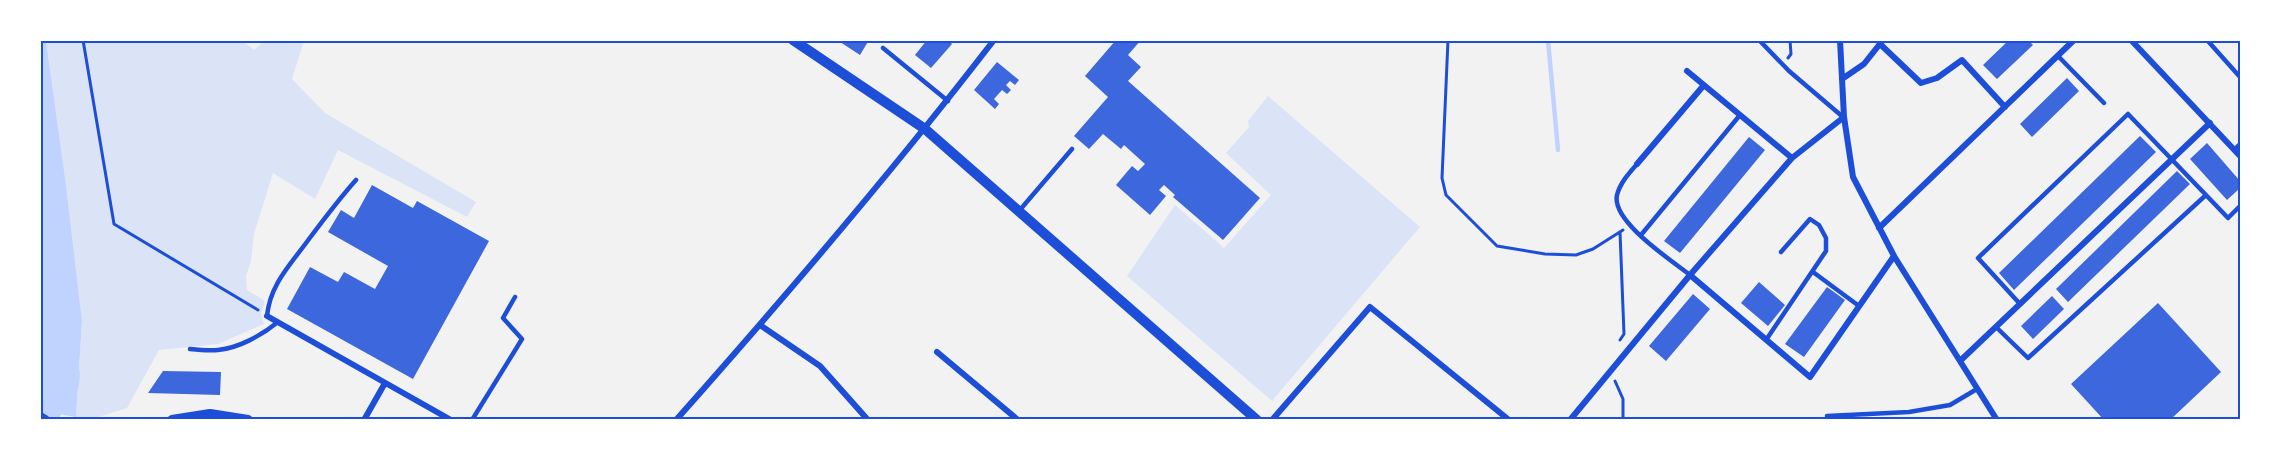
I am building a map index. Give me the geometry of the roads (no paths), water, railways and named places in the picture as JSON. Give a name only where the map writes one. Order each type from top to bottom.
[{"type":"street","points":[[793,40],[925,129],[1257,420]]},
{"type":"street","points":[[676,420],[760,325],[925,129],[994,40]]},
{"type":"street","points":[[1840,40],[1844,117],[1853,177],[1894,256],[1997,420]]},
{"type":"street","points":[[1879,228],[2074,40]]},
{"type":"street","points":[[2131,40],[2241,156]]},
{"type":"street","points":[[1842,79],[1864,64],[1882,42],[1920,83],[1937,78],[1962,60],[2005,107]]},
{"type":"street","points":[[1687,71],[1792,158]]},
{"type":"street","points":[[1637,164],[1704,85]]},
{"type":"street","points":[[1570,420],[1690,275],[1792,158],[1844,117]]},
{"type":"street","points":[[1960,361],[2210,123]]},
{"type":"street","points":[[1690,275],[1810,377],[1894,256]]},
{"type":"street","points":[[1272,420],[1370,307],[1509,420]]},
{"type":"street","points":[[267,316],[451,420]]},
{"type":"street","points":[[760,325],[820,366],[868,420]]},
{"type":"street","points":[[937,352],[1018,420]]},
{"type":"street","points":[[364,420],[385,383]]},
{"type":"street","points":[[172,420],[210,414],[248,420]]},
{"type":"street","points":[[40,417],[45,420]]},
{"type":"lane","points":[[1759,40],[1844,117]]},
{"type":"lane","points":[[2207,40],[2241,77]]},
{"type":"lane","points":[[883,48],[948,101]]},
{"type":"lane","points":[[2058,56],[2104,103]]},
{"type":"lane","points":[[2020,304],[1978,258],[2128,114],[2228,218],[2241,206]]},
{"type":"lane","points":[[1641,235],[1740,115]]},
{"type":"lane","points":[[2234,150],[2241,144]]},
{"type":"lane","points":[[1019,211],[1072,149]]},
{"type":"lane","points":[[1637,164],[1623,182],[1617,196],[1620,214],[1629,226],[1690,275]]},
{"type":"lane","points":[[267,316],[268,303],[277,281],[330,210],[356,180]]},
{"type":"lane","points":[[1996,327],[2028,358],[2206,195]]},
{"type":"lane","points":[[1766,340],[1813,272],[1826,251],[1828,243],[1819,225],[1810,219],[1781,252]]},
{"type":"lane","points":[[1813,272],[1859,306]]},
{"type":"lane","points":[[472,420],[522,339],[503,318],[515,297]]},
{"type":"lane","points":[[190,349],[219,350],[238,345],[266,332],[278,322]]},
{"type":"lane","points":[[1827,416],[1908,412],[1950,405],[1977,388]]},
{"type":"water","points":[[40,41],[46,41],[82,321],[76,417],[59,414],[41,401]]},
{"type":"waterway","points":[[1548,40],[1558,150]]},
{"type":"waterway","points":[[41,420],[65,383],[66,374]]}]
